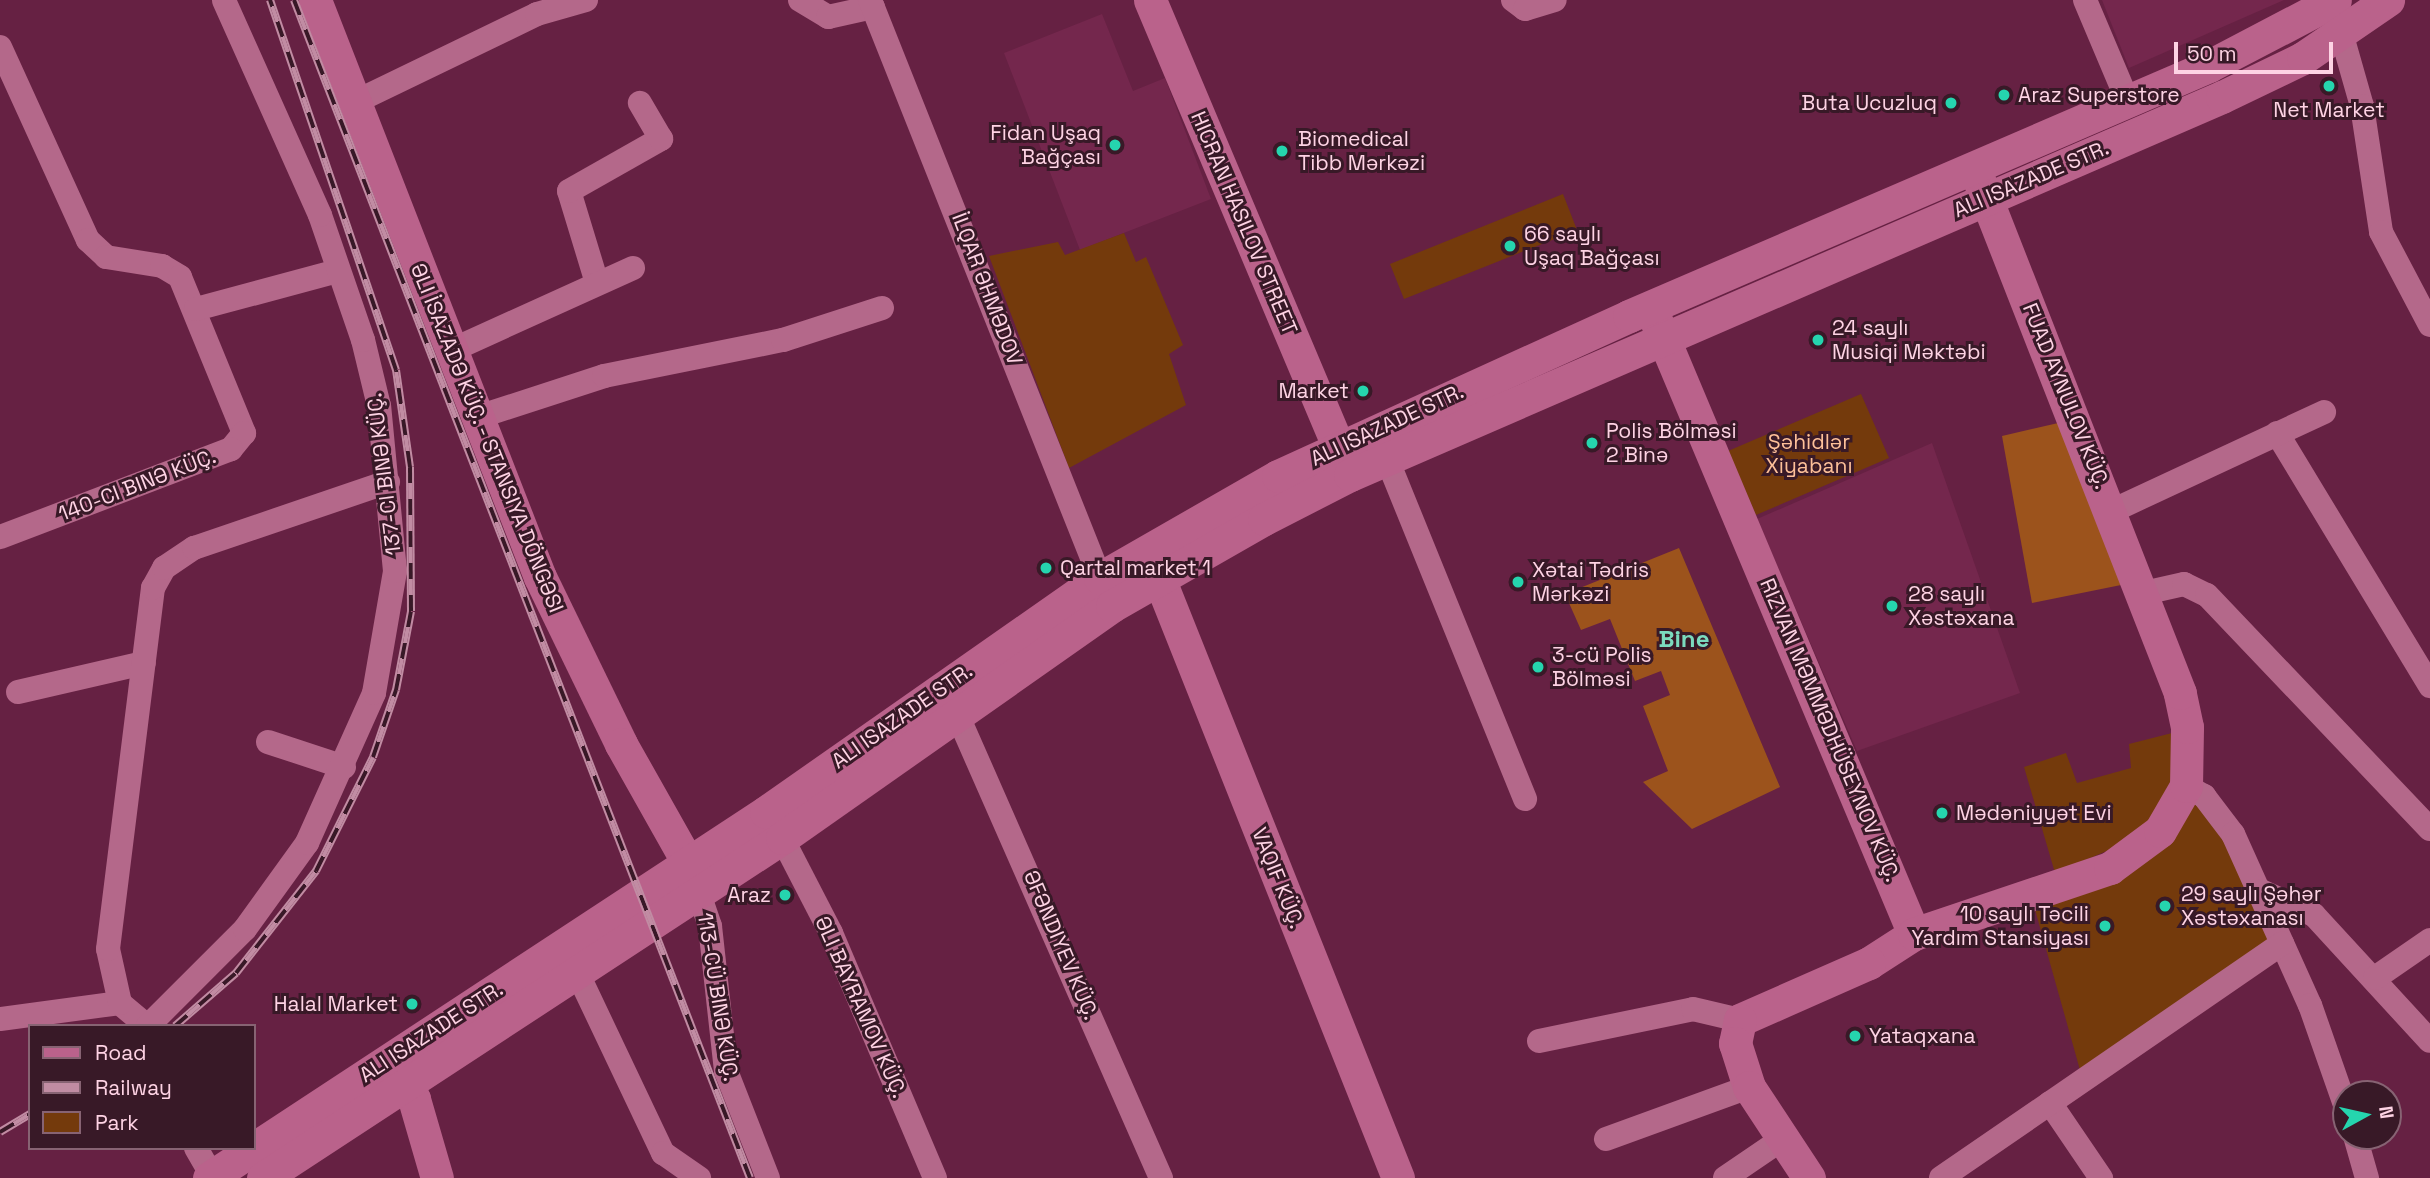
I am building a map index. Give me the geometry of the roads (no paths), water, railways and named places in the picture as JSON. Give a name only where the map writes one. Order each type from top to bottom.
[{"type":"main road","name":"ƏLI İSAZADƏ KÜÇ. - STANSIYA DÖNGƏSI","points":[[315,0],[475,418],[568,638],[693,878]]},
{"type":"main road","name":"HICRAN HASILOV STREET","points":[[1150,0],[1344,460]]},
{"type":"main road","name":"ALI ISAZADE STR.","points":[[211,1177],[576,970],[693,878],[1100,578],[1344,460],[1640,311],[1973,166],[2129,102],[2289,29],[2335,0]]},
{"type":"main road","name":"ALI ISAZADE STR.","points":[[281,1173],[398,1071],[693,878],[782,838],[957,714],[1159,578],[1344,460],[1387,459],[2222,96],[2342,36],[2388,0]]},
{"type":"main road","name":"FUAD AYNULOV KÜÇ.","points":[[1914,934],[2110,868],[2160,831],[2186,786],[2188,727],[2144,593],[1973,166]]},
{"type":"main road","name":"RIZVAN MƏMMƏDHÜSEYNOV KÜÇ.","points":[[1640,311],[1651,342],[1914,934]]},
{"type":"main road","name":"VAQIF KÜÇ.","points":[[1159,578],[1398,1178]]},
{"type":"main road","points":[[1809,1178],[1779,1141],[1749,1087],[1735,1043],[1740,1020],[1861,966],[1914,934]]},
{"type":"main road","points":[[398,1071],[437,1178]]},
{"type":"street","name":"137-CI BINƏ KÜÇ.","points":[[150,1024],[281,885],[344,767],[386,643],[395,571],[379,406],[338,271],[286,132],[224,0]]},
{"type":"street","points":[[353,103],[532,7],[586,0]]},
{"type":"street","points":[[800,0],[828,17],[872,4]]},
{"type":"street","points":[[1513,0],[1525,9],[1555,0]]},
{"type":"street","points":[[2085,0],[2129,102]]},
{"type":"street","name":"İLQAR ƏHMƏDOV","points":[[872,4],[1100,578]]},
{"type":"street","points":[[2342,36],[2362,106],[2381,232],[2430,325]]},
{"type":"street","points":[[0,47],[75,218],[96,251],[173,269],[196,309],[243,421],[241,441],[0,537]]},
{"type":"street","points":[[597,283],[569,191],[661,139],[640,103]]},
{"type":"street","points":[[450,351],[633,268]]},
{"type":"street","points":[[196,309],[338,271]]},
{"type":"street","points":[[475,418],[604,376],[783,340],[881,308]]},
{"type":"street","points":[[2112,510],[2324,412]]},
{"type":"street","points":[[2277,433],[2430,686]]},
{"type":"street","points":[[1387,459],[1525,799]]},
{"type":"street","points":[[146,1024],[120,1003],[108,949],[153,588],[163,568],[194,548],[388,482]]},
{"type":"street","points":[[2144,593],[2184,584],[2207,595],[2430,829]]},
{"type":"street","points":[[18,691],[144,663]]},
{"type":"street","name":"ƏFƏNDIYEV KÜÇ.","points":[[957,714],[1161,1178]]},
{"type":"street","points":[[268,742],[344,767]]},
{"type":"street","points":[[2186,786],[2218,811],[2261,891],[2335,1080]]},
{"type":"street","name":"ƏLI BAYRAMOV KÜÇ.","points":[[782,838],[831,933],[935,1178]]},
{"type":"street","name":"113-CÜ BINƏ KÜÇ.","points":[[693,878],[710,926],[726,1070],[768,1178]]},
{"type":"street","points":[[2261,891],[2314,915],[2375,978],[2430,1041]]},
{"type":"street","points":[[2375,978],[2430,940]]},
{"type":"street","points":[[1941,1178],[2282,944]]},
{"type":"street","points":[[576,970],[663,1153],[699,1178]]},
{"type":"street","points":[[0,1019],[120,1003]]},
{"type":"street","points":[[1539,1041],[1693,1009],[1740,1020]]},
{"type":"street","points":[[1606,1139],[1749,1087]]},
{"type":"street","points":[[2050,1103],[2101,1178]]},
{"type":"street","points":[[1725,1178],[1779,1141]]},
{"type":"street","points":[[197,1150],[211,1177]]},
{"type":"street","points":[[2359,1150],[2367,1178]]},
{"type":"railway","points":[[177,1024],[236,973],[316,871],[373,757],[396,690],[411,611],[410,467],[396,370],[270,0]]},
{"type":"railway","points":[[294,0],[750,1178]]},
{"type":"railway","points":[[0,1132],[28,1115]]},
{"type":"place","name":"Net Market","points":[[2329,86]]},
{"type":"place","name":"Araz Superstore","points":[[2004,95]]},
{"type":"place","name":"Buta Ucuzluq","points":[[1951,103]]},
{"type":"place","name":"Fidan Uşaq Bağçası","points":[[1115,145]]},
{"type":"place","name":"Biomedical Tibb Mərkəzi","points":[[1282,151]]},
{"type":"place","name":"66 saylı Uşaq Bağçası","points":[[1510,246]]},
{"type":"place","name":"24 saylı Musiqi Məktəbi","points":[[1818,340]]},
{"type":"place","name":"Market","points":[[1363,391]]},
{"type":"place","name":"Polis Bölməsi 2 Binə","points":[[1592,443]]},
{"type":"place","name":"Qartal market 1","points":[[1046,568]]},
{"type":"place","name":"Xətai Tədris Mərkəzi","points":[[1518,582]]},
{"type":"place","name":"28 saylı Xəstəxana","points":[[1892,606]]},
{"type":"place","name":"3-cü Polis Bölməsi","points":[[1538,667]]},
{"type":"place","name":"Mədəniyyət Evi","points":[[1942,813]]},
{"type":"place","name":"Araz","points":[[785,895]]},
{"type":"place","name":"29 saylı Şəhər Xəstəxanası","points":[[2165,906]]},
{"type":"place","name":"10 saylı Təcili Yardım Stansiyası","points":[[2105,926]]},
{"type":"place","name":"Halal Market","points":[[412,1004]]},
{"type":"place","name":"Yataqxana","points":[[1855,1036]]},
{"type":"district","name":"Bine","points":[[1684,639]]},
{"type":"park label","name":"Şəhidlər Xiyabanı","points":[[1809,454]]}]
